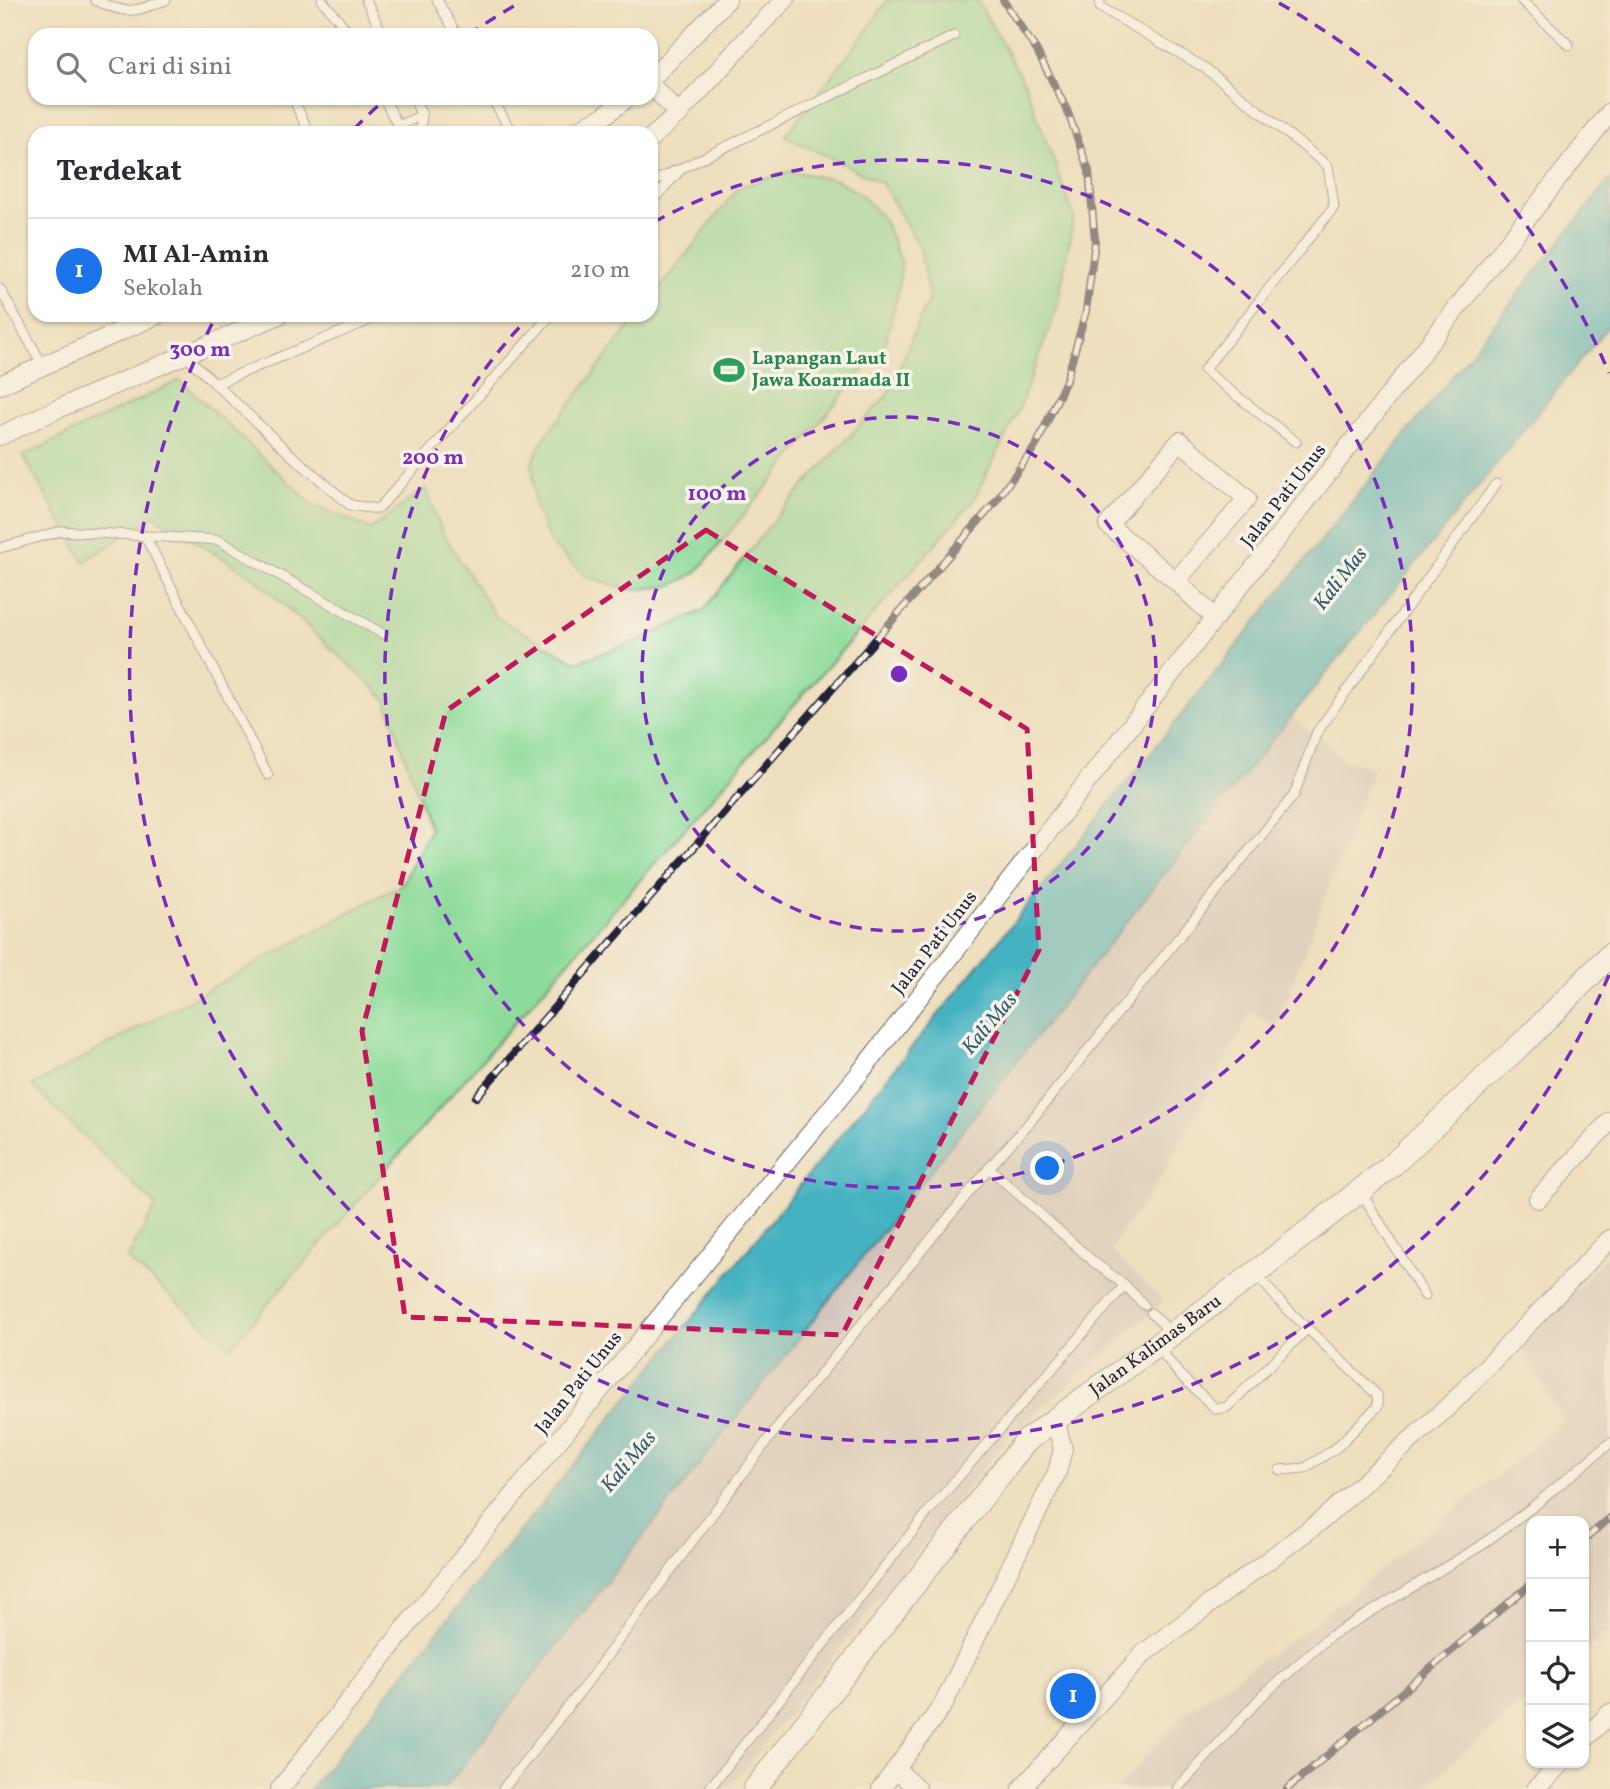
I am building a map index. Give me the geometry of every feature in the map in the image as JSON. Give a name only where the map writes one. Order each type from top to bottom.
[{"type":"street","points":[[658,72],[727,0]]},
{"type":"street","points":[[658,132],[679,114],[754,29],[785,0]]},
{"type":"street","points":[[658,92],[679,114]]},
{"type":"street","points":[[586,126],[618,105]]},
{"type":"street","name":"Jalan Pati Unus","points":[[281,1789],[414,1617],[859,1074],[1610,112]]},
{"type":"street","points":[[0,385],[141,322]]},
{"type":"street","points":[[0,436],[263,322]]},
{"type":"street","points":[[1176,581],[1247,499],[1180,441],[1108,525],[1176,581],[1215,618]]},
{"type":"street","name":"Jalan Kalimas Baru","points":[[755,1789],[1019,1449],[1055,1419],[1255,1273],[1405,1154],[1531,1035],[1610,955]]},
{"type":"street","points":[[1538,1199],[1610,1121]]},
{"type":"street","points":[[1021,1789],[1144,1653],[1322,1520],[1453,1402],[1610,1239]]},
{"type":"street","points":[[881,1789],[943,1705],[1056,1472],[1063,1449],[1055,1419]]},
{"type":"street","points":[[1589,1735],[1610,1713]]},
{"type":"street","points":[[1536,1789],[1556,1768]]},
{"type":"street","points":[[897,1769],[916,1789]]},
{"type":"lane","points":[[95,0],[113,9],[130,13],[153,2],[166,0]]},
{"type":"lane","points":[[322,0],[345,28]]},
{"type":"lane","points":[[366,0],[380,28]]},
{"type":"lane","points":[[437,0],[453,28]]},
{"type":"lane","points":[[1101,0],[1100,7],[1205,68],[1328,166],[1334,207],[1205,370],[1296,442]]},
{"type":"lane","points":[[1521,0],[1569,45]]},
{"type":"lane","points":[[658,180],[954,36]]},
{"type":"lane","points":[[296,105],[306,126]]},
{"type":"lane","points":[[388,105],[398,126],[422,115]]},
{"type":"lane","points":[[417,105],[422,115],[421,126]]},
{"type":"lane","points":[[496,105],[508,126]]},
{"type":"lane","points":[[658,194],[682,168]]},
{"type":"lane","points":[[0,289],[42,364]]},
{"type":"lane","points":[[215,384],[365,322]]},
{"type":"lane","points":[[185,355],[290,454],[350,505],[378,509],[545,322]]},
{"type":"lane","points":[[503,1789],[583,1688],[779,1425],[1028,1124],[1294,795],[1317,732],[1496,484]]},
{"type":"lane","points":[[0,548],[61,531],[218,540],[383,634]]},
{"type":"lane","points":[[145,536],[268,775]]},
{"type":"lane","points":[[989,1168],[1097,1264],[1125,1285],[1147,1309],[1165,1340],[1179,1374],[1216,1409],[1227,1407],[1307,1329]]},
{"type":"lane","points":[[1360,1191],[1425,1296]]},
{"type":"lane","points":[[1255,1273],[1307,1329],[1377,1395],[1378,1406],[1336,1448],[1305,1468],[1280,1470]]},
{"type":"lane","points":[[709,1789],[928,1512],[1125,1285]]},
{"type":"lane","points":[[1177,1789],[1262,1696],[1329,1637],[1479,1546],[1535,1505],[1610,1443]]},
{"type":"highlighted area","points":[[706,530],[1027,729],[1039,950],[842,1335],[405,1317],[362,1031],[446,711]]},
{"type":"shaded area","points":[[1292,716],[1346,761],[1374,768],[1276,1026],[1251,1013],[1159,1181],[1110,1249],[1163,1302],[1004,1441],[728,1789],[444,1789],[1183,850]]},
{"type":"shaded area","points":[[1610,1252],[1610,1630],[1589,1648],[1589,1516],[1526,1516],[1526,1700],[1422,1789],[1117,1789],[1186,1712],[1309,1627],[1564,1422],[1522,1347]]},
{"type":"green space","points":[[887,0],[977,0],[1025,84],[1074,216],[1057,308],[1019,409],[973,501],[230,1347],[127,1259],[156,1206],[32,1086],[402,884],[430,830],[385,698],[256,579],[154,516],[84,562],[23,456],[180,380],[312,504],[371,529],[426,488],[442,532],[496,617],[576,662],[632,643],[703,611],[777,516],[888,394],[929,298],[920,248],[882,183],[785,136],[866,32]]},
{"type":"green space","name":"Lapangan Laut Jawa Koarmada II","points":[[791,171],[837,180],[863,196],[884,220],[902,264],[885,343],[696,573],[671,586],[632,590],[587,577],[550,543],[535,505],[532,463],[542,441],[634,322],[658,322],[658,291],[739,187]]},
{"type":"water","name":"Kali Mas","points":[[1610,179],[1610,324],[1183,850],[444,1789],[310,1789],[1163,738]]},
{"type":"railway","points":[[476,1097],[993,505],[1037,444],[1067,378],[1086,311],[1095,241],[1089,171],[1067,110],[1037,51],[1003,0]]},
{"type":"railway","points":[[1589,1536],[1610,1518]]},
{"type":"railway","points":[[1287,1789],[1526,1588]]},
{"type":"place","name":"Lapangan Laut Jawa Koarmada II","points":[[729,370]]},
{"type":"place","name":"MI Al-Amin","points":[[1073,1696]]}]
